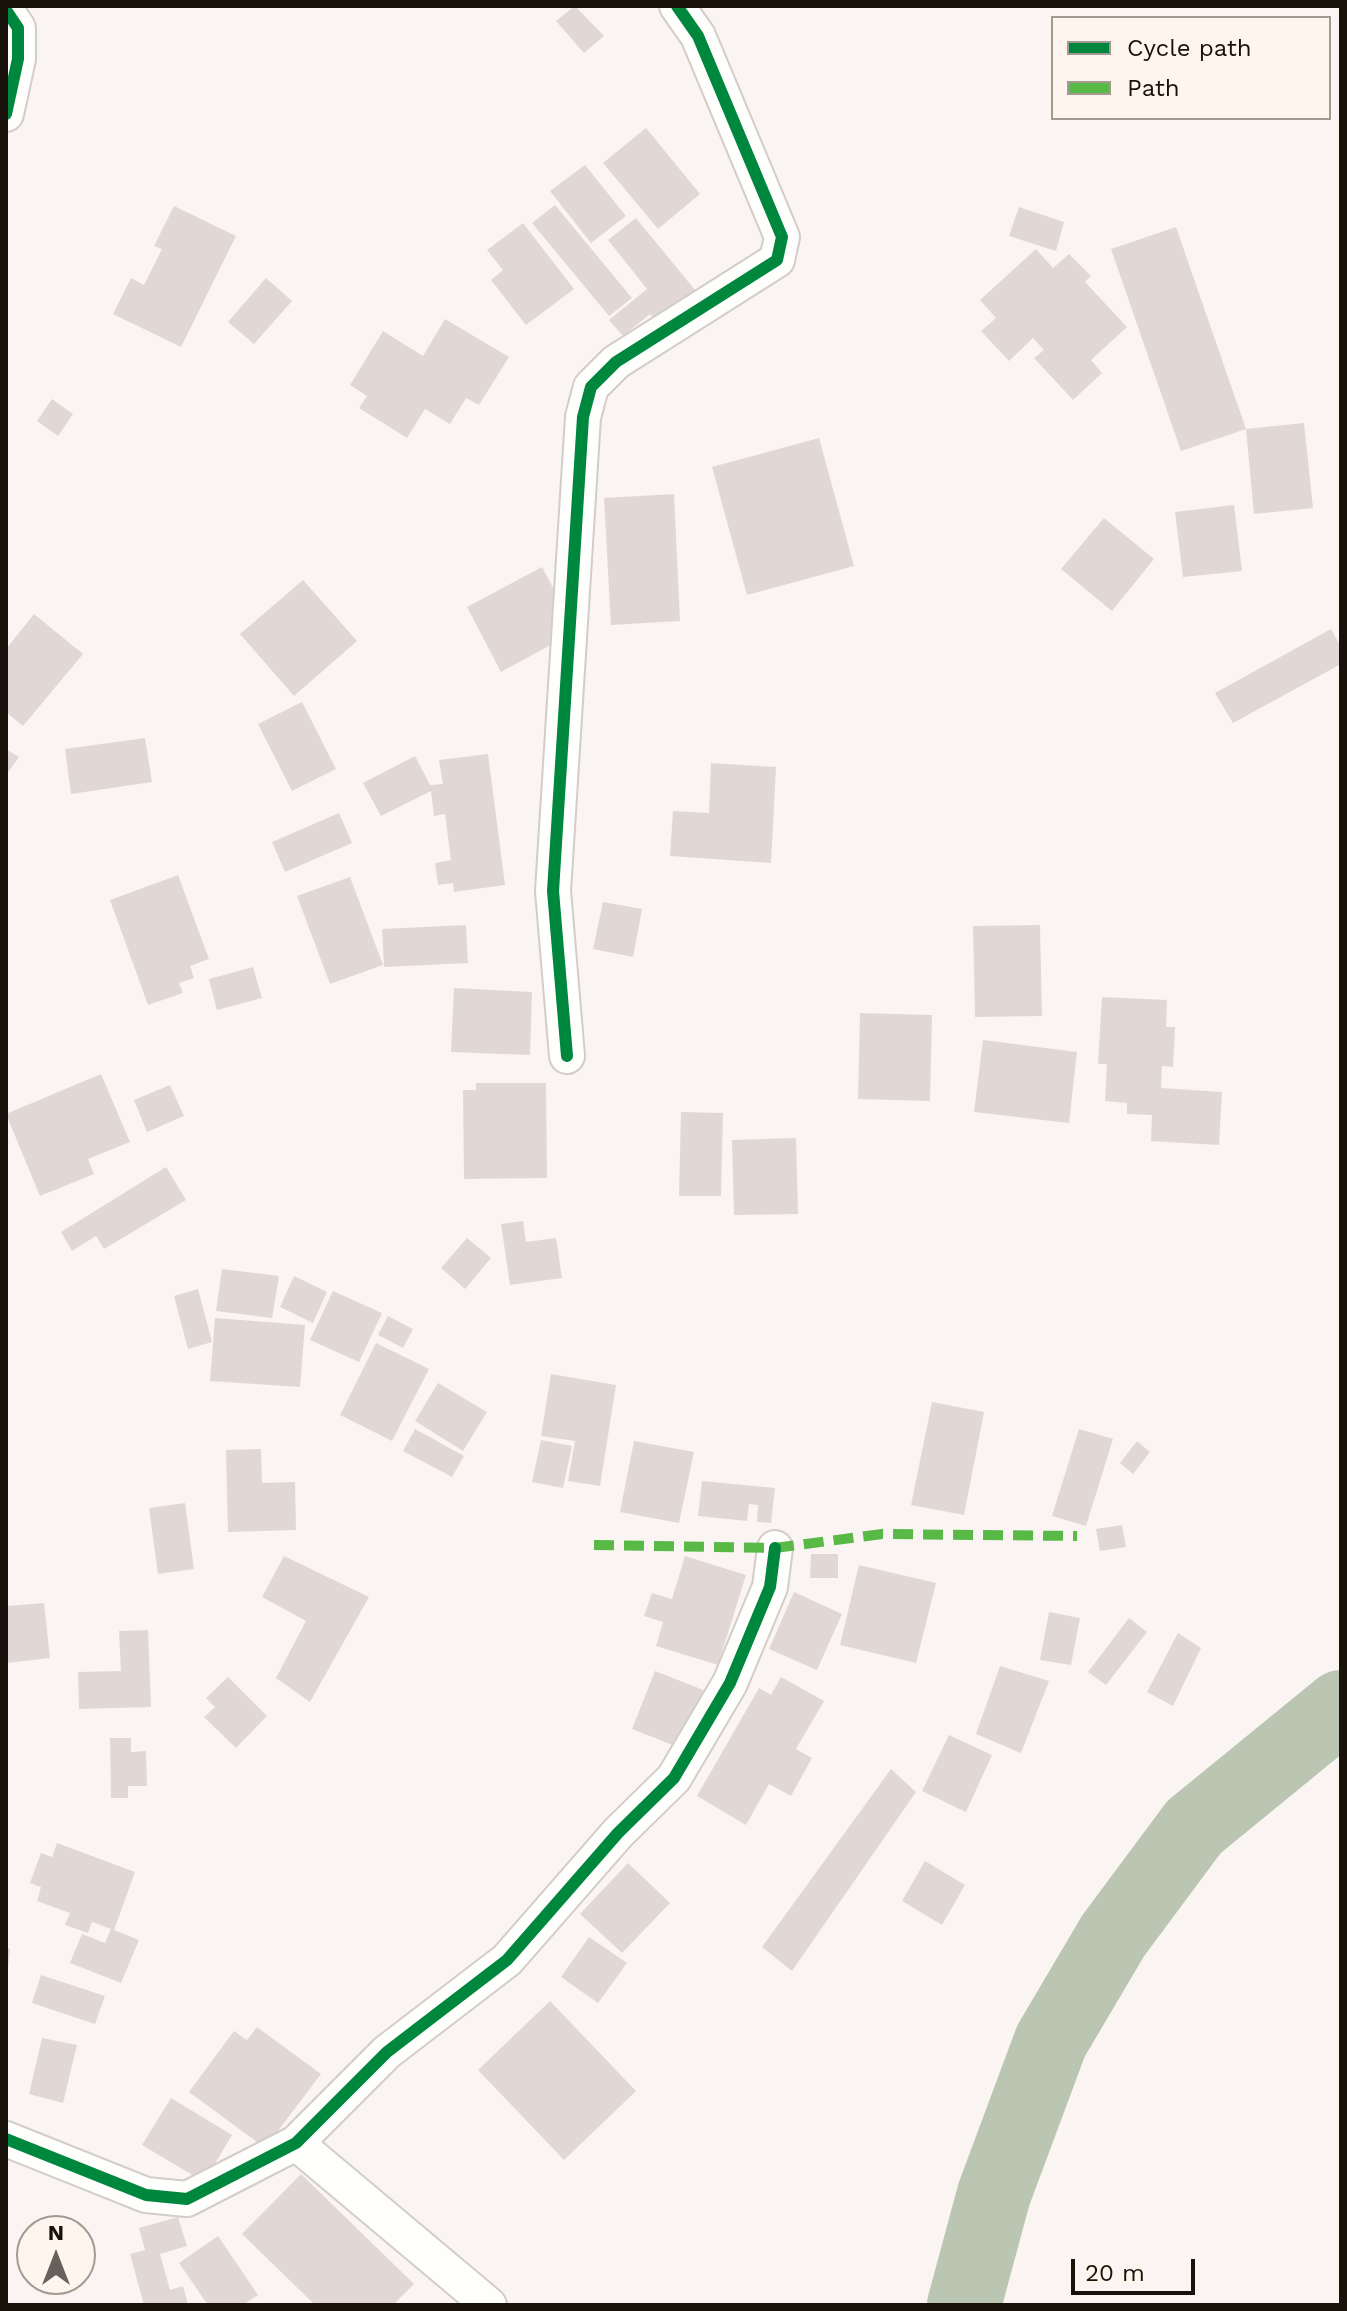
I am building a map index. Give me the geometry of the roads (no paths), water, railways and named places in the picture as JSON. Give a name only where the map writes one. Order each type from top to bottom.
[{"type":"street","points":[[567,1056],[553,891],[583,417],[591,387],[616,362],[777,260],[782,237],[698,36],[677,6]]},
{"type":"street","points":[[6,10],[18,28],[18,59],[6,114]]},
{"type":"street","points":[[6,2139],[136,2192],[187,2199],[296,2143],[387,2052],[507,1960],[618,1833],[674,1778],[730,1683],[770,1587],[775,1548]]},
{"type":"street","points":[[296,2143],[489,2305]]},
{"type":"waterway","points":[[964,2305],[994,2194],[1051,2041],[1113,1936],[1194,1827],[1341,1707]]}]
